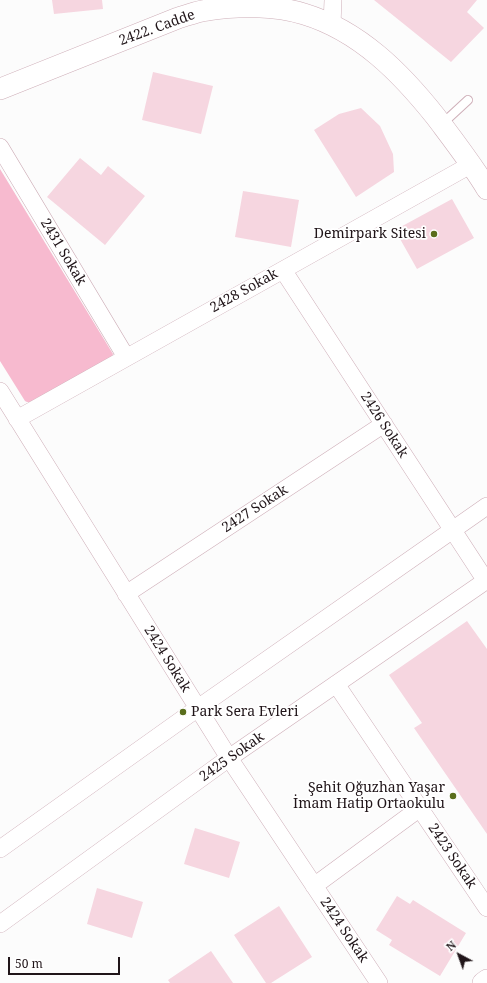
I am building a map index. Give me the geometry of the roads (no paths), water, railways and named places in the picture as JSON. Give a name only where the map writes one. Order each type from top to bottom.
[{"type":"street","points":[[332,25],[333,0]]},
{"type":"street","name":"2422. Cadde","points":[[0,89],[178,18],[207,10],[236,7],[269,7],[303,14],[332,25],[355,38],[382,58],[407,83],[442,124],[472,164],[487,189]]},
{"type":"street","name":"2431 Sokak","points":[[0,147],[126,357]]},
{"type":"street","name":"2428 Sokak","points":[[17,419],[472,164]]},
{"type":"street","name":"2426 Sokak","points":[[282,270],[487,580]]},
{"type":"street","name":"2424 Sokak","points":[[0,391],[229,758],[379,983]]},
{"type":"street","name":"2427 Sokak","points":[[126,594],[384,424]]},
{"type":"street","points":[[0,848],[487,506]]},
{"type":"street","name":"2425 Sokak","points":[[0,924],[229,758],[487,580]]},
{"type":"street","name":"2423 Sokak","points":[[336,684],[487,908]]},
{"type":"street","points":[[314,886],[420,808]]},
{"type":"street","points":[[484,983],[487,980]]},
{"type":"lane","points":[[442,124],[468,100]]},
{"type":"place","name":"Demirpark Sitesi","points":[[434,234]]},
{"type":"place","name":"Park Sera Evleri","points":[[183,712]]},
{"type":"place","name":"Şehit Oğuzhan Yaşar İmam Hatip Ortaokulu","points":[[453,796]]}]
